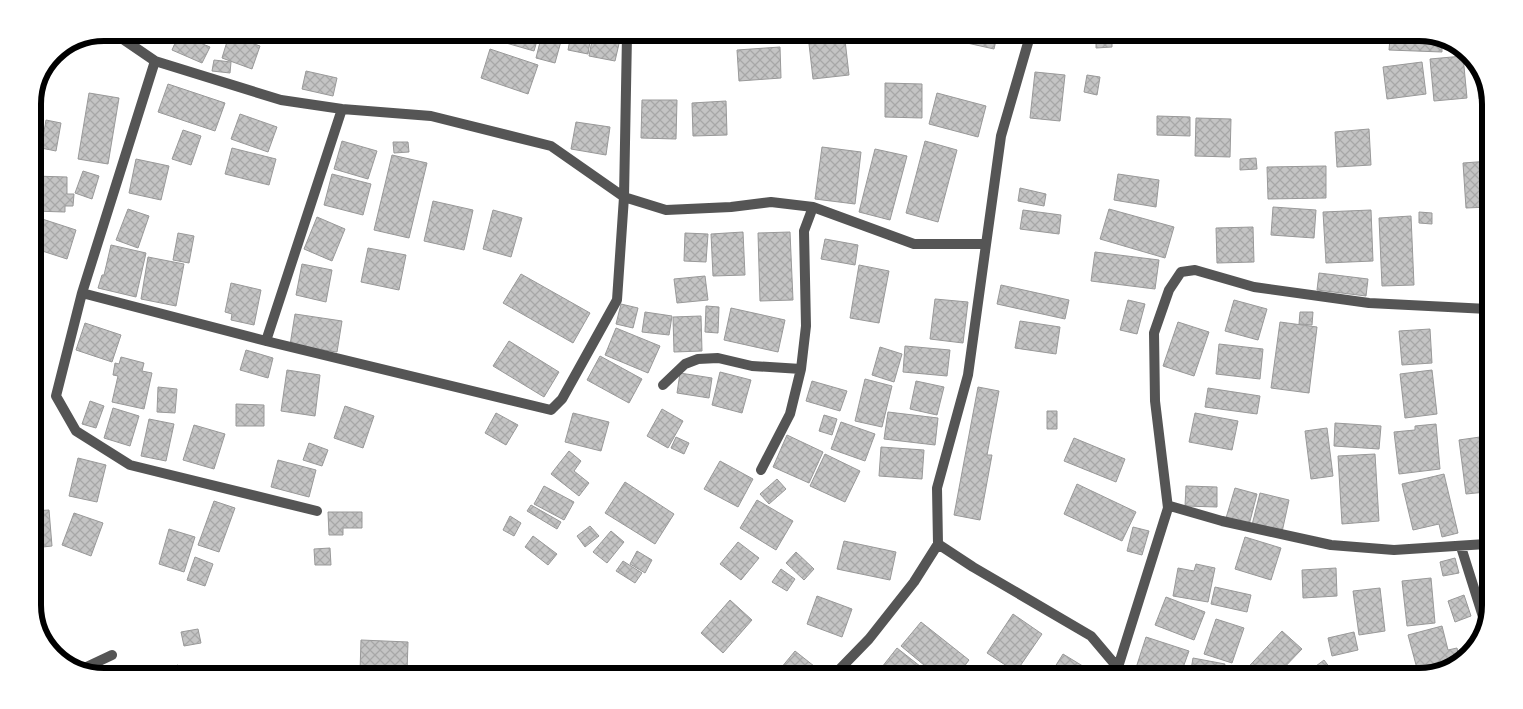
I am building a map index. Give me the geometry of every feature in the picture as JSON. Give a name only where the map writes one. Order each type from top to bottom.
[{"type":"street","points":[[127,41],[155,61],[282,100],[342,109],[431,116],[551,146],[624,197],[666,210],[732,207],[770,202],[814,207],[914,244],[986,244]]},
{"type":"street","points":[[82,293],[266,341],[551,410],[562,399],[617,300],[624,197],[627,41]]},
{"type":"street","points":[[841,668],[869,639],[914,582],[938,544],[937,488],[968,375],[1001,136],[1029,41]]},
{"type":"street","points":[[155,61],[82,293],[56,396],[76,431],[130,465],[317,511]]},
{"type":"street","points":[[266,341],[342,109]]},
{"type":"street","points":[[761,470],[790,414],[801,369],[806,326],[804,231],[814,207]]},
{"type":"street","points":[[1122,668],[1168,508],[1155,401],[1154,333],[1169,290],[1182,272],[1195,270],[1254,287],[1369,303],[1482,310]]},
{"type":"street","points":[[663,385],[684,364],[698,359],[718,358],[752,366],[801,369]]},
{"type":"street","points":[[1168,508],[1170,506],[1222,521],[1331,545],[1394,550],[1482,544]]},
{"type":"street","points":[[938,544],[973,567],[1091,636],[1118,668]]},
{"type":"street","points":[[1461,546],[1481,612]]},
{"type":"street","points":[[89,666],[112,655]]},
{"type":"building","points":[[176,41],[196,41],[210,47],[202,63],[172,50]]},
{"type":"building","points":[[227,41],[246,41],[260,46],[252,69],[222,58]]},
{"type":"building","points":[[499,41],[537,41],[534,51]]},
{"type":"building","points":[[540,41],[561,41],[555,63],[536,58]]},
{"type":"building","points":[[570,41],[590,41],[588,54],[568,50]]},
{"type":"building","points":[[592,41],[620,41],[615,61],[589,56]]},
{"type":"building","points":[[845,41],[849,75],[813,79],[809,44]]},
{"type":"building","points":[[958,41],[996,41],[994,49]]},
{"type":"building","points":[[1096,41],[1112,41],[1112,47],[1096,48]]},
{"type":"building","points":[[1390,41],[1431,42],[1442,46],[1442,52],[1389,50]]},
{"type":"building","points":[[780,47],[781,78],[739,81],[737,50]]},
{"type":"building","points":[[490,49],[538,65],[528,94],[481,78]]},
{"type":"building","points":[[1459,56],[1463,60],[1467,98],[1434,101],[1430,59]]},
{"type":"building","points":[[214,60],[231,62],[230,73],[212,71]]},
{"type":"building","points":[[1422,62],[1426,94],[1387,99],[1383,67]]},
{"type":"building","points":[[306,71],[337,78],[333,96],[302,89]]},
{"type":"building","points":[[1035,72],[1065,75],[1060,121],[1030,118]]},
{"type":"building","points":[[1087,75],[1100,77],[1097,95],[1084,92]]},
{"type":"building","points":[[1477,80],[1481,92],[1482,99],[1479,99]]},
{"type":"building","points":[[885,83],[922,84],[922,118],[885,117]]},
{"type":"building","points":[[168,84],[225,103],[215,131],[158,112]]},
{"type":"building","points":[[89,93],[119,98],[108,164],[78,159]]},
{"type":"building","points":[[937,93],[986,106],[978,137],[929,124]]},
{"type":"building","points":[[642,100],[677,100],[676,139],[641,138]]},
{"type":"building","points":[[726,101],[727,135],[693,136],[692,103]]},
{"type":"building","points":[[240,114],[277,127],[268,152],[231,139]]},
{"type":"building","points":[[1157,116],[1190,117],[1190,136],[1157,135]]},
{"type":"building","points":[[1196,118],[1231,119],[1230,157],[1195,156]]},
{"type":"building","points":[[46,120],[61,123],[56,151],[41,148]]},
{"type":"building","points":[[576,122],[610,127],[606,155],[571,149]]},
{"type":"building","points":[[1369,129],[1371,165],[1337,167],[1335,132]]},
{"type":"building","points":[[183,130],[201,136],[191,165],[172,159]]},
{"type":"building","points":[[342,141],[377,151],[368,179],[334,169]]},
{"type":"building","points":[[925,141],[957,150],[938,222],[906,213]]},
{"type":"building","points":[[393,142],[408,142],[409,152],[394,153]]},
{"type":"building","points":[[822,147],[861,152],[855,204],[815,199]]},
{"type":"building","points":[[232,148],[276,159],[269,185],[225,174]]},
{"type":"building","points":[[875,149],[907,156],[890,220],[859,212]]},
{"type":"building","points":[[392,155],[427,163],[409,238],[374,230]]},
{"type":"building","points":[[1256,158],[1257,169],[1240,170],[1240,159]]},
{"type":"building","points":[[136,159],[169,166],[161,200],[129,193]]},
{"type":"building","points":[[1482,162],[1482,207],[1466,208],[1463,163]]},
{"type":"building","points":[[1326,166],[1326,198],[1268,199],[1267,167]]},
{"type":"building","points":[[83,171],[99,176],[92,199],[75,193]]},
{"type":"building","points":[[332,174],[371,184],[363,215],[324,205]]},
{"type":"building","points":[[1118,174],[1159,180],[1156,207],[1114,200]]},
{"type":"building","points":[[41,176],[67,177],[67,194],[74,194],[73,206],[65,206],[65,212],[41,211]]},
{"type":"building","points":[[1020,188],[1046,194],[1044,206],[1018,201]]},
{"type":"building","points":[[433,201],[473,210],[464,250],[424,241]]},
{"type":"building","points":[[1273,207],[1316,210],[1314,238],[1271,235]]},
{"type":"building","points":[[128,209],[149,216],[138,248],[116,240]]},
{"type":"building","points":[[1109,209],[1174,227],[1165,258],[1100,239]]},
{"type":"building","points":[[493,210],[522,218],[511,257],[483,249]]},
{"type":"building","points":[[1023,210],[1061,215],[1059,234],[1020,229]]},
{"type":"building","points":[[1371,210],[1373,261],[1326,263],[1323,212]]},
{"type":"building","points":[[1419,212],[1432,213],[1432,224],[1419,223]]},
{"type":"building","points":[[1411,216],[1414,285],[1382,286],[1379,218]]},
{"type":"building","points":[[317,217],[345,229],[332,261],[304,249]]},
{"type":"building","points":[[41,219],[76,230],[67,259],[41,251]]},
{"type":"building","points":[[1253,227],[1254,262],[1217,263],[1216,228]]},
{"type":"building","points":[[743,232],[745,275],[713,276],[711,234]]},
{"type":"building","points":[[790,232],[793,300],[760,301],[758,233]]},
{"type":"building","points":[[178,233],[194,236],[189,263],[173,260]]},
{"type":"building","points":[[685,233],[708,234],[706,262],[684,261]]},
{"type":"building","points":[[825,239],[858,245],[855,265],[821,259]]},
{"type":"building","points":[[111,245],[146,253],[136,297],[98,288],[102,275],[104,275]]},
{"type":"building","points":[[368,248],[406,255],[399,290],[361,282]]},
{"type":"building","points":[[1095,252],[1159,260],[1155,289],[1091,281]]},
{"type":"building","points":[[148,257],[184,264],[176,306],[141,299]]},
{"type":"building","points":[[302,264],[332,270],[326,302],[296,295]]},
{"type":"building","points":[[859,265],[889,271],[879,323],[850,318]]},
{"type":"building","points":[[1319,273],[1368,279],[1366,296],[1317,290]]},
{"type":"building","points":[[521,274],[590,313],[573,343],[503,303]]},
{"type":"building","points":[[705,276],[708,300],[677,303],[674,279]]},
{"type":"building","points":[[231,283],[261,290],[254,325],[231,320],[232,314],[225,312]]},
{"type":"building","points":[[1001,285],[1069,300],[1065,319],[997,304]]},
{"type":"building","points":[[935,299],[968,302],[963,343],[930,339]]},
{"type":"building","points":[[1128,300],[1145,304],[1137,334],[1120,330]]},
{"type":"building","points":[[1234,300],[1267,309],[1258,340],[1225,331]]},
{"type":"building","points":[[621,304],[638,308],[633,328],[616,324]]},
{"type":"building","points":[[706,306],[719,307],[718,333],[705,332]]},
{"type":"building","points":[[731,308],[785,320],[778,352],[724,340]]},
{"type":"building","points":[[645,312],[672,316],[669,335],[642,332]]},
{"type":"building","points":[[1300,312],[1313,312],[1312,325],[1299,324]]},
{"type":"building","points":[[295,314],[342,321],[337,352],[290,345]]},
{"type":"building","points":[[701,316],[702,351],[674,352],[673,317]]},
{"type":"building","points":[[1020,321],[1060,327],[1056,354],[1015,348]]},
{"type":"building","points":[[1178,322],[1209,332],[1194,376],[1163,366]]},
{"type":"building","points":[[1280,322],[1317,327],[1309,393],[1271,388]]},
{"type":"building","points":[[85,323],[121,335],[112,362],[76,350]]},
{"type":"building","points":[[616,328],[660,346],[648,373],[605,355]]},
{"type":"building","points":[[1430,329],[1432,363],[1402,365],[1399,331]]},
{"type":"building","points":[[509,341],[559,372],[544,397],[493,366]]},
{"type":"building","points":[[1219,344],[1263,349],[1260,379],[1216,374]]},
{"type":"building","points":[[905,346],[950,350],[947,376],[903,372]]},
{"type":"building","points":[[880,347],[902,354],[894,382],[872,375]]},
{"type":"building","points":[[246,350],[273,358],[268,378],[240,370]]},
{"type":"building","points":[[600,356],[642,379],[629,403],[587,380]]},
{"type":"building","points":[[121,357],[144,363],[142,371],[152,373],[144,409],[112,402],[118,376],[113,375],[115,363],[119,364]]},
{"type":"building","points":[[287,370],[320,375],[315,416],[281,411]]},
{"type":"building","points":[[1432,370],[1437,414],[1405,418],[1400,374]]},
{"type":"building","points":[[720,372],[751,380],[742,413],[712,405]]},
{"type":"building","points":[[680,373],[712,378],[709,398],[677,393]]},
{"type":"building","points":[[865,379],[892,386],[882,427],[855,421]]},
{"type":"building","points":[[812,381],[847,391],[840,411],[806,401]]},
{"type":"building","points":[[916,381],[944,387],[937,415],[910,409]]},
{"type":"building","points":[[158,387],[177,389],[175,413],[157,412]]},
{"type":"building","points":[[978,387],[999,391],[987,455],[992,455],[980,520],[954,515]]},
{"type":"building","points":[[1208,388],[1260,396],[1257,414],[1205,407]]},
{"type":"building","points":[[90,401],[104,406],[96,428],[82,424]]},
{"type":"building","points":[[236,404],[264,405],[264,426],[236,426]]},
{"type":"building","points":[[345,406],[374,416],[363,448],[334,438]]},
{"type":"building","points":[[113,408],[139,416],[130,446],[104,438]]},
{"type":"building","points":[[662,409],[683,421],[668,448],[647,436]]},
{"type":"building","points":[[1047,411],[1057,411],[1057,429],[1047,429]]},
{"type":"building","points":[[888,412],[938,418],[935,445],[884,439]]},
{"type":"building","points":[[496,413],[518,425],[506,445],[485,433]]},
{"type":"building","points":[[573,413],[609,422],[601,451],[565,442]]},
{"type":"building","points":[[1195,413],[1238,421],[1232,450],[1189,442]]},
{"type":"building","points":[[824,415],[837,419],[832,435],[819,431]]},
{"type":"building","points":[[149,419],[174,424],[166,461],[141,456]]},
{"type":"building","points":[[841,422],[875,434],[865,461],[831,449]]},
{"type":"building","points":[[1335,423],[1381,426],[1379,449],[1334,446]]},
{"type":"building","points":[[1436,424],[1440,469],[1399,474],[1394,432],[1415,430],[1415,426]]},
{"type":"building","points":[[194,425],[225,434],[214,469],[183,460]]},
{"type":"building","points":[[1327,428],[1333,476],[1311,479],[1305,431]]},
{"type":"building","points":[[787,435],[823,452],[809,483],[773,467]]},
{"type":"building","points":[[676,437],[689,443],[684,454],[671,448]]},
{"type":"building","points":[[1482,437],[1482,492],[1466,494],[1459,440]]},
{"type":"building","points":[[1074,438],[1125,459],[1116,482],[1064,461]]},
{"type":"building","points":[[309,443],[328,450],[322,466],[303,460]]},
{"type":"building","points":[[881,447],[924,450],[922,479],[879,476]]},
{"type":"building","points":[[569,451],[581,461],[574,471],[589,483],[579,496],[551,474]]},
{"type":"building","points":[[825,454],[860,471],[845,502],[810,486]]},
{"type":"building","points":[[1375,454],[1379,521],[1342,524],[1338,456]]},
{"type":"building","points":[[78,458],[106,465],[97,502],[69,496]]},
{"type":"building","points":[[278,460],[316,470],[309,497],[271,487]]},
{"type":"building","points":[[720,461],[753,479],[738,507],[704,489]]},
{"type":"building","points":[[1444,474],[1458,533],[1442,537],[1439,524],[1413,530],[1402,484]]},
{"type":"building","points":[[777,479],[786,489],[769,504],[760,494]]},
{"type":"building","points":[[625,482],[674,514],[655,544],[605,513]]},
{"type":"building","points":[[1077,484],[1136,512],[1122,541],[1064,514]]},
{"type":"building","points":[[544,486],[574,502],[564,520],[534,504]]},
{"type":"building","points":[[1186,486],[1217,487],[1217,507],[1185,506]]},
{"type":"building","points":[[1235,488],[1257,494],[1249,525],[1226,518]]},
{"type":"building","points":[[1260,493],[1289,500],[1282,532],[1252,525]]},
{"type":"building","points":[[757,500],[793,521],[776,550],[740,528]]},
{"type":"building","points":[[214,501],[235,508],[219,552],[198,545]]},
{"type":"building","points":[[531,505],[561,522],[557,529],[527,511]]},
{"type":"building","points":[[41,510],[49,510],[52,546],[41,547]]},
{"type":"building","points":[[328,512],[362,512],[362,528],[343,528],[343,535],[329,535]]},
{"type":"building","points":[[74,513],[103,523],[91,556],[62,545]]},
{"type":"building","points":[[510,516],[521,523],[514,536],[503,530]]},
{"type":"building","points":[[590,526],[599,536],[585,547],[577,536]]},
{"type":"building","points":[[1133,527],[1149,531],[1142,555],[1127,551]]},
{"type":"building","points":[[169,529],[195,537],[184,572],[159,564]]},
{"type":"building","points":[[611,531],[624,542],[607,563],[593,552]]},
{"type":"building","points":[[533,536],[557,554],[548,565],[525,547]]},
{"type":"building","points":[[1245,537],[1281,548],[1271,580],[1235,569]]},
{"type":"building","points":[[844,541],[896,552],[890,580],[837,569]]},
{"type":"building","points":[[738,542],[759,558],[741,580],[720,564]]},
{"type":"building","points":[[330,548],[331,565],[315,565],[314,549]]},
{"type":"building","points":[[637,551],[652,560],[645,573],[630,564]]},
{"type":"building","points":[[796,552],[814,569],[804,580],[786,563]]},
{"type":"building","points":[[195,557],[213,564],[205,586],[187,580]]},
{"type":"building","points":[[1455,558],[1459,573],[1443,576],[1440,562]]},
{"type":"building","points":[[623,561],[642,573],[635,583],[616,571]]},
{"type":"building","points":[[1196,564],[1215,568],[1208,602],[1173,596],[1178,568],[1194,571]]},
{"type":"building","points":[[1336,568],[1337,596],[1303,598],[1302,570]]},
{"type":"building","points":[[781,569],[795,579],[787,591],[772,582]]},
{"type":"building","points":[[1431,578],[1435,623],[1407,626],[1402,581]]},
{"type":"building","points":[[1215,587],[1251,595],[1247,612],[1211,604]]},
{"type":"building","points":[[1380,588],[1385,631],[1359,635],[1353,591]]},
{"type":"building","points":[[1464,595],[1471,616],[1455,622],[1448,601]]},
{"type":"building","points":[[817,596],[852,609],[842,637],[807,624]]},
{"type":"building","points":[[1166,597],[1205,612],[1194,640],[1155,625]]},
{"type":"building","points":[[730,600],[752,620],[723,653],[701,633]]},
{"type":"building","points":[[1013,614],[1042,634],[1019,668],[1010,668],[987,653]]},
{"type":"building","points":[[1216,619],[1244,628],[1232,663],[1204,654]]},
{"type":"building","points":[[921,622],[969,660],[963,668],[928,668],[901,646]]},
{"type":"building","points":[[1442,626],[1448,650],[1457,648],[1458,654],[1435,666],[1417,668],[1408,635]]},
{"type":"building","points":[[198,629],[201,643],[184,646],[181,632]]},
{"type":"building","points":[[1282,631],[1302,649],[1284,668],[1247,668]]},
{"type":"building","points":[[1354,632],[1358,650],[1332,656],[1328,638]]},
{"type":"building","points":[[1146,637],[1189,651],[1183,668],[1136,668]]},
{"type":"building","points":[[361,640],[408,642],[407,668],[360,668]]},
{"type":"building","points":[[897,648],[922,668],[881,668]]},
{"type":"building","points":[[795,651],[816,668],[781,668]]},
{"type":"building","points":[[1063,654],[1086,668],[1054,668]]},
{"type":"building","points":[[1193,658],[1225,664],[1224,668],[1191,668]]},
{"type":"building","points":[[1324,660],[1330,668],[1313,668]]}]
